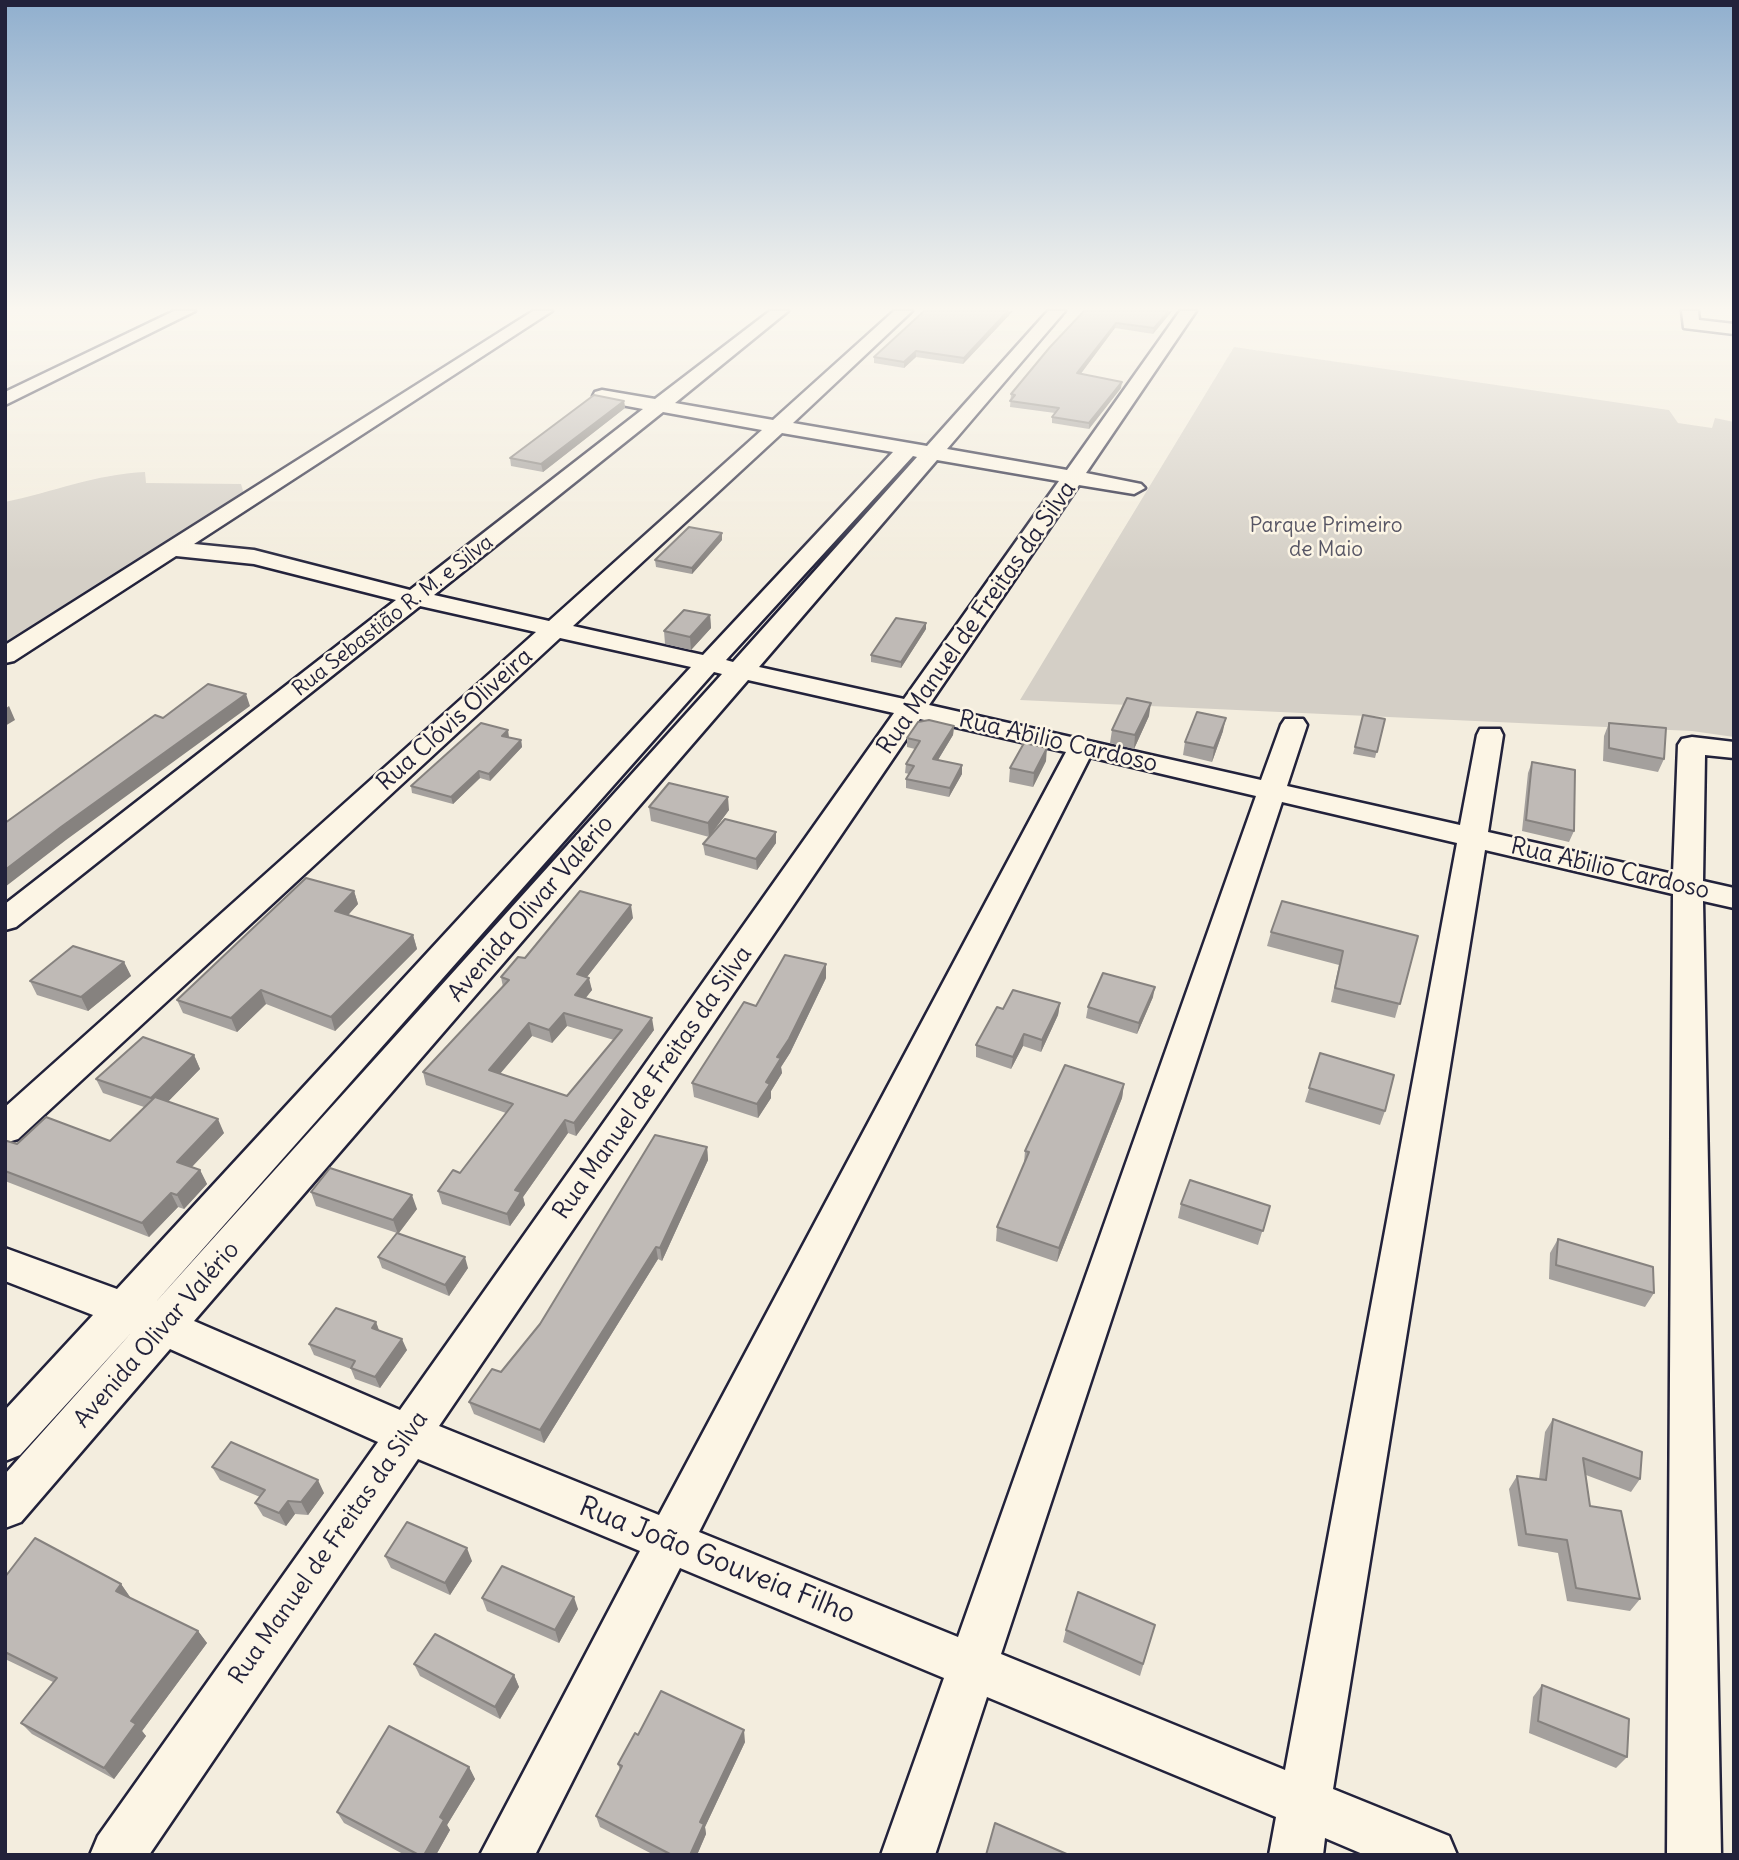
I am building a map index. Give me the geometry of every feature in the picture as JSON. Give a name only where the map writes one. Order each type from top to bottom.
[{"type":"street","points":[[5,656],[408,398]]},
{"type":"street","points":[[612,398],[1134,488]]},
{"type":"street","name":"Rua Sebastião R. M. e Silva","points":[[5,920],[669,398]]},
{"type":"street","name":"Rua Clóvis Oliveira","points":[[5,1129],[808,398]]},
{"type":"street","points":[[5,1441],[144,1319],[709,663],[920,451],[963,398]]},
{"type":"street","name":"Avenida Olivar Valério","points":[[5,1507],[144,1319],[740,671],[920,451],[972,398]]},
{"type":"street","name":"Rua Manuel de Freitas da Silva","points":[[117,1855],[915,709],[1128,398]]},
{"type":"street","name":"Rua Abilio Cardoso","points":[[171,549],[254,557],[415,598],[915,709],[1734,898]]},
{"type":"street","points":[[908,1855],[1294,725]]},
{"type":"street","points":[[1296,1855],[1490,735]]},
{"type":"street","points":[[1693,1855],[1688,887],[1692,745],[1734,750]]},
{"type":"street","points":[[507,1855],[1082,747]]},
{"type":"street","name":"Rua João Gouveia Filho","points":[[5,1264],[144,1319],[408,1434],[1430,1855]]},
{"type":"green space","name":"Parque Primeiro de Maio","points":[[1203,398],[1585,398],[1669,410],[1678,423],[1712,428],[1715,418],[1734,422],[1734,737],[1692,731],[1020,700]]},
{"type":"green space","points":[[145,472],[146,483],[241,484],[244,494],[5,646],[5,502],[92,480]]},
{"type":"building","points":[[590,398],[624,401],[541,464],[510,458]]},
{"type":"building","points":[[1013,398],[1109,398],[1089,423],[1052,417],[1059,408],[1010,401]]},
{"type":"building","points":[[689,527],[722,533],[692,568],[655,560]]},
{"type":"building","points":[[684,610],[710,615],[690,637],[664,631]]},
{"type":"building","points":[[896,618],[926,623],[901,662],[871,655]]},
{"type":"building","points":[[208,684],[246,694],[5,870],[5,823],[155,715],[163,718]]},
{"type":"building","points":[[1127,698],[1151,703],[1135,735],[1112,730]]},
{"type":"building","points":[[1197,712],[1226,718],[1214,748],[1185,742]]},
{"type":"building","points":[[1363,715],[1385,719],[1377,752],[1355,747]]},
{"type":"building","points":[[929,720],[954,726],[933,759],[962,765],[950,788],[906,779],[914,766],[906,764],[920,741],[907,738],[918,722]]},
{"type":"building","points":[[481,723],[508,730],[502,736],[521,740],[489,774],[479,771],[451,797],[411,786]]},
{"type":"building","points":[[1609,723],[1666,728],[1664,759],[1609,748]]},
{"type":"building","points":[[1024,743],[1047,748],[1034,773],[1010,768]]},
{"type":"building","points":[[1532,762],[1575,770],[1574,831],[1526,820]]},
{"type":"building","points":[[669,783],[728,797],[708,823],[649,807]]},
{"type":"building","points":[[725,819],[776,832],[756,859],[703,844]]},
{"type":"building","points":[[306,878],[354,891],[335,911],[413,935],[331,1017],[261,990],[231,1018],[177,1000]]},
{"type":"building","points":[[580,891],[631,905],[577,974],[589,978],[575,995],[652,1018],[574,1123],[565,1120],[515,1190],[521,1192],[507,1214],[438,1191],[453,1170],[460,1173],[513,1104],[423,1072],[509,980],[501,977],[518,957],[525,958]],"holes":[[[564,1013],[622,1030],[567,1096],[489,1070],[529,1023],[549,1030]]]},
{"type":"building","points":[[1282,901],[1418,936],[1400,1004],[1335,988],[1343,951],[1271,932]]},
{"type":"building","points":[[73,946],[124,962],[81,997],[30,981]]},
{"type":"building","points":[[785,955],[826,964],[789,1039],[777,1057],[781,1058],[766,1082],[770,1084],[757,1104],[692,1083],[744,1002],[756,1006]]},
{"type":"building","points":[[1103,973],[1155,987],[1139,1023],[1088,1007]]},
{"type":"building","points":[[1013,990],[1060,1003],[1042,1040],[1024,1034],[1013,1057],[976,1045],[997,1007],[1003,1009]]},
{"type":"building","points":[[143,1037],[194,1055],[151,1098],[96,1079]]},
{"type":"building","points":[[1320,1053],[1394,1075],[1385,1111],[1309,1088]]},
{"type":"building","points":[[1065,1065],[1124,1084],[1059,1248],[997,1227],[1029,1152],[1025,1151]]},
{"type":"building","points":[[155,1097],[218,1119],[177,1162],[200,1170],[177,1195],[171,1193],[142,1223],[5,1171],[5,1143],[7,1141],[17,1144],[46,1117],[110,1141]]},
{"type":"building","points":[[655,1135],[707,1147],[660,1248],[656,1247],[540,1430],[469,1402],[492,1369],[501,1372],[540,1324]]},
{"type":"building","points":[[330,1168],[412,1195],[393,1220],[311,1192]]},
{"type":"building","points":[[1190,1180],[1270,1206],[1263,1231],[1181,1204]]},
{"type":"building","points":[[397,1233],[465,1257],[445,1285],[378,1257]]},
{"type":"building","points":[[1558,1239],[1653,1267],[1654,1293],[1556,1265]]},
{"type":"building","points":[[336,1308],[376,1322],[372,1328],[402,1339],[375,1377],[351,1368],[355,1361],[309,1344]]},
{"type":"building","points":[[1553,1419],[1642,1452],[1640,1479],[1583,1458],[1590,1506],[1621,1511],[1640,1599],[1576,1588],[1567,1540],[1526,1534],[1517,1476],[1546,1480]]},
{"type":"building","points":[[231,1442],[318,1480],[301,1502],[288,1501],[279,1513],[255,1503],[265,1490],[212,1467]]},
{"type":"building","points":[[407,1522],[467,1548],[445,1583],[385,1556]]},
{"type":"building","points":[[35,1538],[121,1584],[116,1591],[198,1631],[131,1721],[136,1724],[104,1768],[21,1723],[57,1678],[5,1652],[5,1577]]},
{"type":"building","points":[[502,1566],[574,1597],[555,1630],[482,1598]]},
{"type":"building","points":[[1078,1592],[1155,1625],[1143,1664],[1066,1630]]},
{"type":"building","points":[[435,1634],[514,1675],[495,1707],[414,1664]]},
{"type":"building","points":[[1542,1685],[1629,1719],[1627,1757],[1538,1721]]},
{"type":"building","points":[[661,1691],[744,1730],[700,1822],[704,1824],[690,1855],[672,1855],[596,1816],[622,1766],[618,1764],[635,1733],[638,1735]]},
{"type":"building","points":[[389,1726],[469,1767],[440,1817],[444,1820],[424,1855],[419,1855],[337,1812]]},
{"type":"building","points":[[995,1823],[1069,1855],[986,1855]]}]
